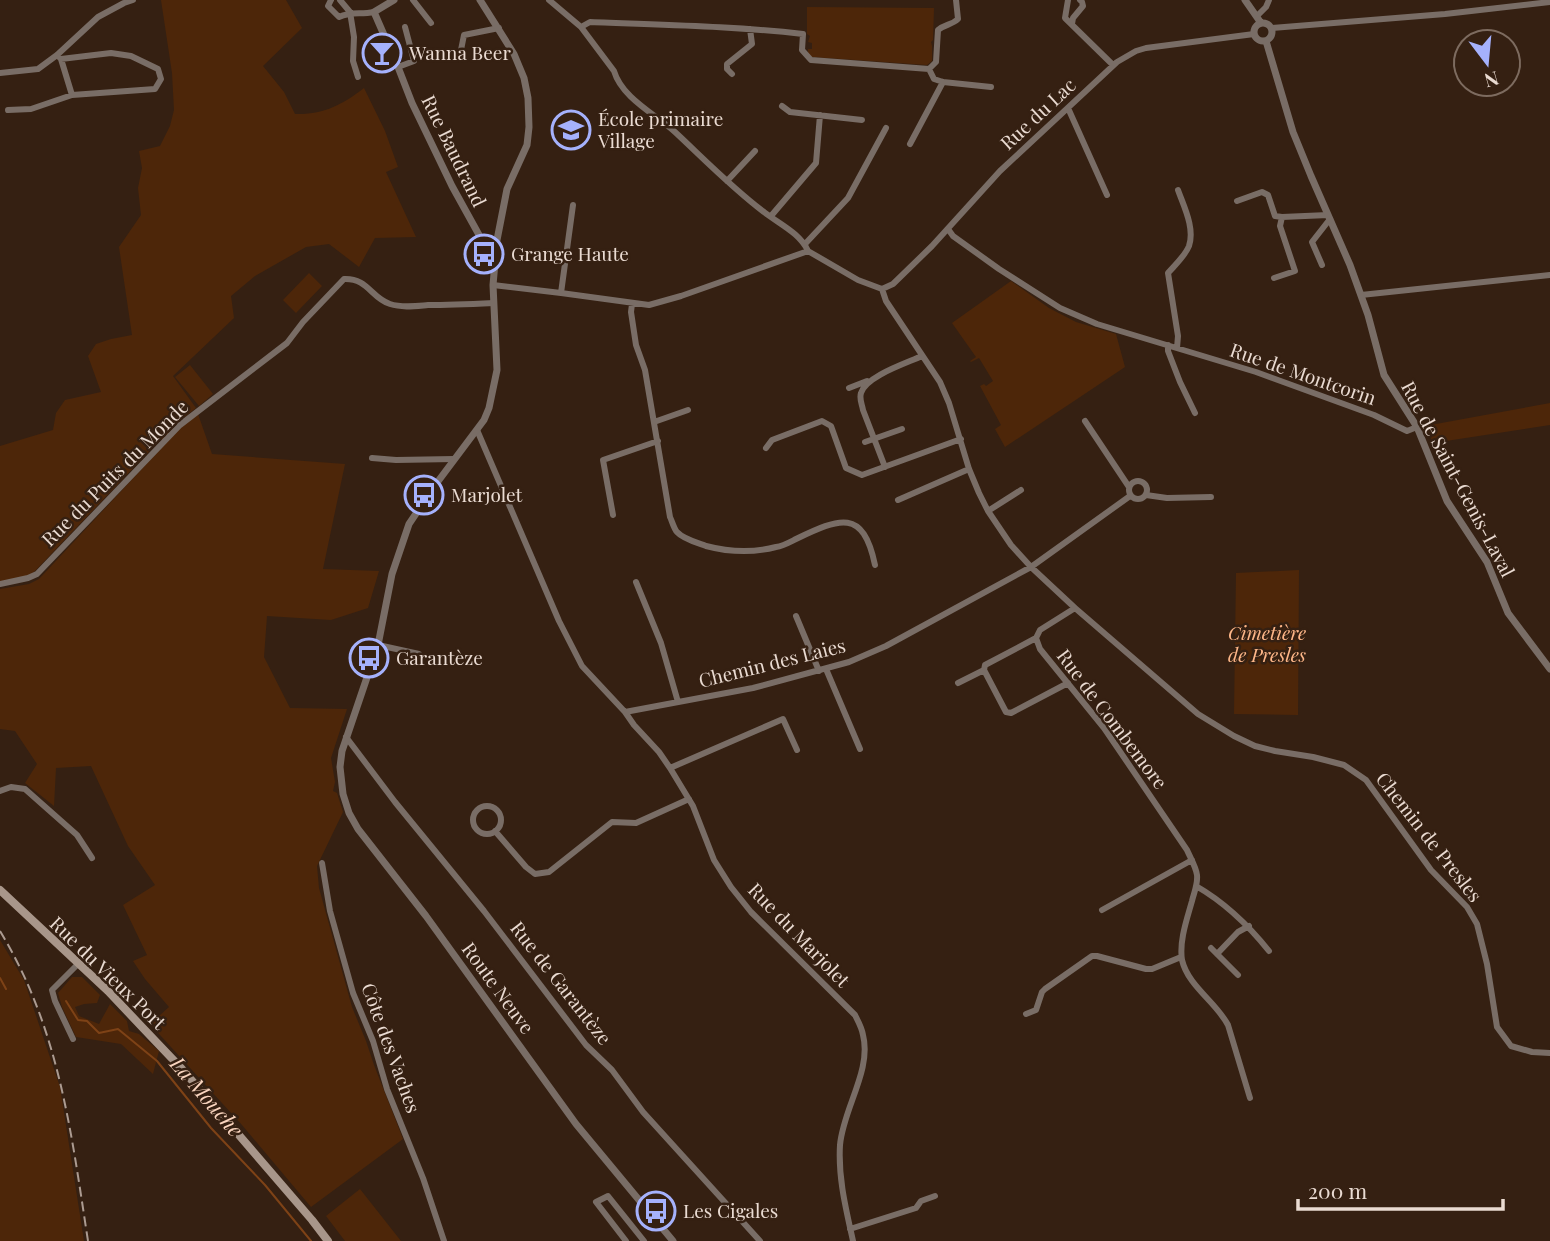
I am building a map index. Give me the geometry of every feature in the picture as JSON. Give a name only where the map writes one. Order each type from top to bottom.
[{"type":"main road","name":"Rue du Vieux Port","points":[[0,890],[108,991],[182,1069],[328,1241]]},
{"type":"street","points":[[0,72],[38,69],[59,57],[97,17],[133,0]]},
{"type":"street","points":[[331,0],[328,6],[339,17],[350,12],[374,12],[394,0]]},
{"type":"street","points":[[340,0],[350,10],[354,37],[353,61],[358,77]]},
{"type":"street","points":[[413,0],[431,23]]},
{"type":"street","name":"Route Neuve","points":[[480,0],[514,54],[524,78],[528,98],[527,145],[507,189],[497,240],[494,285],[497,370],[484,420],[409,524],[393,574],[378,645],[346,737],[340,760],[341,781],[346,807],[358,829],[426,916],[576,1124],[673,1241]]},
{"type":"street","points":[[549,0],[581,27],[629,95],[673,130],[766,215],[771,216],[805,244],[808,251],[858,280],[882,289]]},
{"type":"street","points":[[581,27],[590,22],[803,34],[802,50],[811,60],[929,69],[936,62],[938,30],[958,19],[956,0]]},
{"type":"street","points":[[1068,0],[1065,18],[1113,65]]},
{"type":"street","points":[[1072,24],[1073,18],[1083,6],[1080,0]]},
{"type":"street","points":[[1245,0],[1259,20],[1272,28],[1550,2]]},
{"type":"street","points":[[1269,0],[1254,34],[1259,40],[1266,41],[1271,37],[1272,28]]},
{"type":"street","name":"Rue Baudrand","points":[[374,12],[412,103],[452,186],[495,263]]},
{"type":"street","points":[[398,67],[414,61],[405,27]]},
{"type":"street","points":[[460,55],[464,34],[499,29]]},
{"type":"street","points":[[732,74],[727,69],[727,64],[752,44],[750,29]]},
{"type":"street","name":"Rue du Lac","points":[[882,289],[893,284],[948,229],[1000,171],[1113,65],[1146,48],[1254,34]]},
{"type":"street","name":"Rue de Saint-Genis-Laval","points":[[1266,41],[1293,132],[1361,295],[1384,375],[1417,428],[1447,501],[1487,562],[1508,613],[1550,669]]},
{"type":"street","points":[[8,110],[31,109],[72,95],[155,89],[161,79],[158,69],[131,56],[111,53],[59,57]]},
{"type":"street","points":[[59,57],[72,95]]},
{"type":"street","points":[[929,69],[934,79],[943,82],[991,87]]},
{"type":"street","points":[[911,144],[943,82]]},
{"type":"street","points":[[782,106],[790,111],[862,120]]},
{"type":"street","points":[[1068,108],[1107,195]]},
{"type":"street","points":[[771,216],[816,163],[820,115]]},
{"type":"street","points":[[805,244],[848,198],[887,128]]},
{"type":"street","points":[[727,181],[755,151]]},
{"type":"street","points":[[1177,348],[1178,336],[1168,273],[1189,246],[1190,228],[1178,190]]},
{"type":"street","points":[[1237,201],[1262,192],[1268,195],[1275,216],[1329,217]]},
{"type":"street","points":[[561,293],[573,205]]},
{"type":"street","points":[[1273,278],[1295,271],[1280,226],[1282,217]]},
{"type":"street","points":[[1322,265],[1312,242],[1329,217]]},
{"type":"street","name":"Rue de Montcorin","points":[[948,229],[953,236],[999,269],[1060,309],[1097,324],[1256,372],[1374,415],[1407,431],[1417,428]]},
{"type":"street","points":[[480,239],[497,240]]},
{"type":"street","points":[[494,285],[649,305],[808,251]]},
{"type":"street","points":[[1361,295],[1550,275]]},
{"type":"street","name":"Rue du Puits du Monde","points":[[0,584],[37,574],[180,425],[287,343],[303,321],[344,279],[354,279],[391,304],[407,306],[494,303]]},
{"type":"street","name":"Chemin de Presles","points":[[882,289],[886,301],[940,382],[979,493],[1011,545],[1075,608],[1198,714],[1255,746],[1344,765],[1366,780],[1431,870],[1466,907],[1476,924],[1487,964],[1497,1027],[1511,1046],[1532,1052],[1550,1053]]},
{"type":"street","points":[[632,304],[636,345],[645,369],[670,517],[677,533],[696,543],[725,551],[751,551],[778,547],[828,524],[849,522],[863,531],[876,565]]},
{"type":"street","points":[[1168,345],[1180,382],[1195,413]]},
{"type":"street","points":[[849,388],[922,356]]},
{"type":"street","points":[[869,381],[860,400],[885,467]]},
{"type":"street","points":[[654,422],[688,410]]},
{"type":"street","points":[[766,448],[772,440],[822,421],[831,426],[846,468],[862,475],[961,439]]},
{"type":"street","points":[[1085,421],[1129,487]]},
{"type":"street","points":[[865,442],[902,429]]},
{"type":"street","name":"Rue du Marjolet","points":[[477,430],[559,621],[580,662],[670,768],[689,799],[714,860],[731,887],[751,912],[855,1015],[863,1034],[865,1052],[844,1122],[840,1145],[843,1195],[853,1241]]},
{"type":"street","points":[[613,515],[603,460],[658,442]]},
{"type":"street","points":[[372,458],[454,459]]},
{"type":"street","points":[[898,499],[969,469]]},
{"type":"street","points":[[1146,495],[1147,489],[1142,482],[1133,482],[1129,487],[1130,496],[1139,500],[1146,495],[1167,498],[1211,497]]},
{"type":"street","points":[[988,511],[1021,490]]},
{"type":"street","name":"Chemin des Laies","points":[[625,712],[753,688],[849,662],[886,646],[1031,567],[1130,496]]},
{"type":"street","points":[[636,582],[662,643],[678,702]]},
{"type":"street","name":"Rue de Combemore","points":[[1075,608],[1040,630],[1036,638],[1040,649],[1104,728],[1192,860],[1197,874],[1196,886],[1182,940],[1181,957]]},
{"type":"street","points":[[796,616],[860,750]]},
{"type":"street","points":[[958,683],[1036,638]]},
{"type":"street","points":[[378,645],[419,654]]},
{"type":"street","points":[[984,670],[1006,712],[1011,713],[1068,683]]},
{"type":"street","points":[[670,768],[783,719],[797,750]]},
{"type":"street","name":"Rue de Garantèze","points":[[346,737],[586,1045],[612,1070],[643,1112],[760,1241]]},
{"type":"street","points":[[0,791],[12,787],[26,789],[77,835],[92,859]]},
{"type":"street","points":[[495,831],[535,874],[549,872],[612,821],[636,823],[689,799]]},
{"type":"street","points":[[489,806],[499,813],[500,822],[495,831],[487,834],[475,828],[473,820],[478,809],[489,806]]},
{"type":"street","points":[[1102,909],[1192,860]]},
{"type":"street","name":"Côte des Vaches","points":[[322,863],[330,911],[353,993],[373,1041],[387,1089],[423,1178],[444,1241]]},
{"type":"street","points":[[1196,886],[1208,892],[1249,926],[1269,951]]},
{"type":"street","points":[[1238,975],[1214,951],[1249,926]]},
{"type":"street","points":[[1026,1014],[1036,1010],[1045,989],[1092,956],[1146,969],[1181,957],[1191,980],[1223,1015],[1228,1025],[1250,1098]]},
{"type":"street","points":[[73,1039],[52,990],[78,964]]},
{"type":"street","points":[[626,1241],[596,1202],[608,1196],[644,1241]]},
{"type":"street","points":[[850,1229],[916,1208],[921,1201],[935,1196]]},
{"type":"green space","points":[[161,0],[286,0],[302,28],[263,66],[284,92],[295,114],[332,108],[364,88],[385,131],[398,167],[386,172],[416,237],[375,238],[359,267],[329,244],[306,247],[255,276],[231,296],[234,318],[173,376],[196,408],[160,440],[35,571],[28,576],[0,582],[0,446],[53,430],[56,413],[65,400],[101,392],[88,356],[96,344],[132,335],[119,247],[141,215],[138,188],[142,168],[139,151],[160,146],[174,110],[172,73]]},
{"type":"green space","points":[[807,7],[934,8],[932,61],[927,65],[812,57],[808,54],[812,43],[808,42],[810,36],[807,34]]},
{"type":"green space","points":[[309,273],[322,286],[296,313],[283,300]]},
{"type":"green space","points":[[1011,281],[1049,308],[1076,322],[1116,334],[1125,367],[1005,447],[995,429],[1001,425],[980,386],[986,386],[993,381],[979,358],[970,361],[976,357],[952,323]]},
{"type":"green space","points":[[190,365],[213,394],[199,406],[175,377]]},
{"type":"green space","points":[[1550,403],[1550,425],[1433,443],[1425,426]]},
{"type":"green space","points":[[198,414],[212,454],[345,464],[323,569],[379,571],[368,608],[331,620],[267,616],[264,657],[290,708],[347,709],[331,758],[335,782],[333,791],[337,793],[343,812],[317,866],[319,888],[352,1007],[403,1139],[311,1207],[242,1125],[150,1024],[169,1007],[133,961],[147,955],[123,905],[155,885],[128,846],[91,766],[56,768],[54,806],[25,783],[37,764],[15,731],[0,729],[0,589],[29,584],[39,579],[181,427]]},
{"type":"green space","name":"Cimetière de Presles","points":[[1299,570],[1298,715],[1234,714],[1236,573]]},
{"type":"green space","points":[[0,940],[24,980],[60,1087],[84,1241],[0,1241]]},
{"type":"green space","points":[[72,977],[82,977],[100,995],[97,1003],[75,1007],[79,1016],[99,1024],[110,1004],[127,1021],[129,1031],[139,1034],[159,1051],[153,1074],[121,1044],[76,1037],[58,993]]},
{"type":"green space","points":[[360,1189],[401,1241],[345,1241],[326,1216]]},
{"type":"waterway","name":"La Mouche","points":[[0,978],[6,989]]},
{"type":"waterway","name":"La Mouche","points":[[66,1001],[78,1020],[87,1021],[99,1033],[118,1029],[157,1061],[211,1128],[265,1185],[311,1241]]},
{"type":"railway","points":[[0,931],[36,1005],[60,1081],[88,1241]]},
{"type":"place","name":"Wanna Beer","points":[[382,53]]},
{"type":"place","name":"École primaire Village","points":[[571,130]]},
{"type":"place","name":"Grange Haute","points":[[484,254]]},
{"type":"place","name":"Marjolet","points":[[424,495]]},
{"type":"place","name":"Garantèze","points":[[369,658]]},
{"type":"place","name":"Les Cigales","points":[[656,1211]]}]
